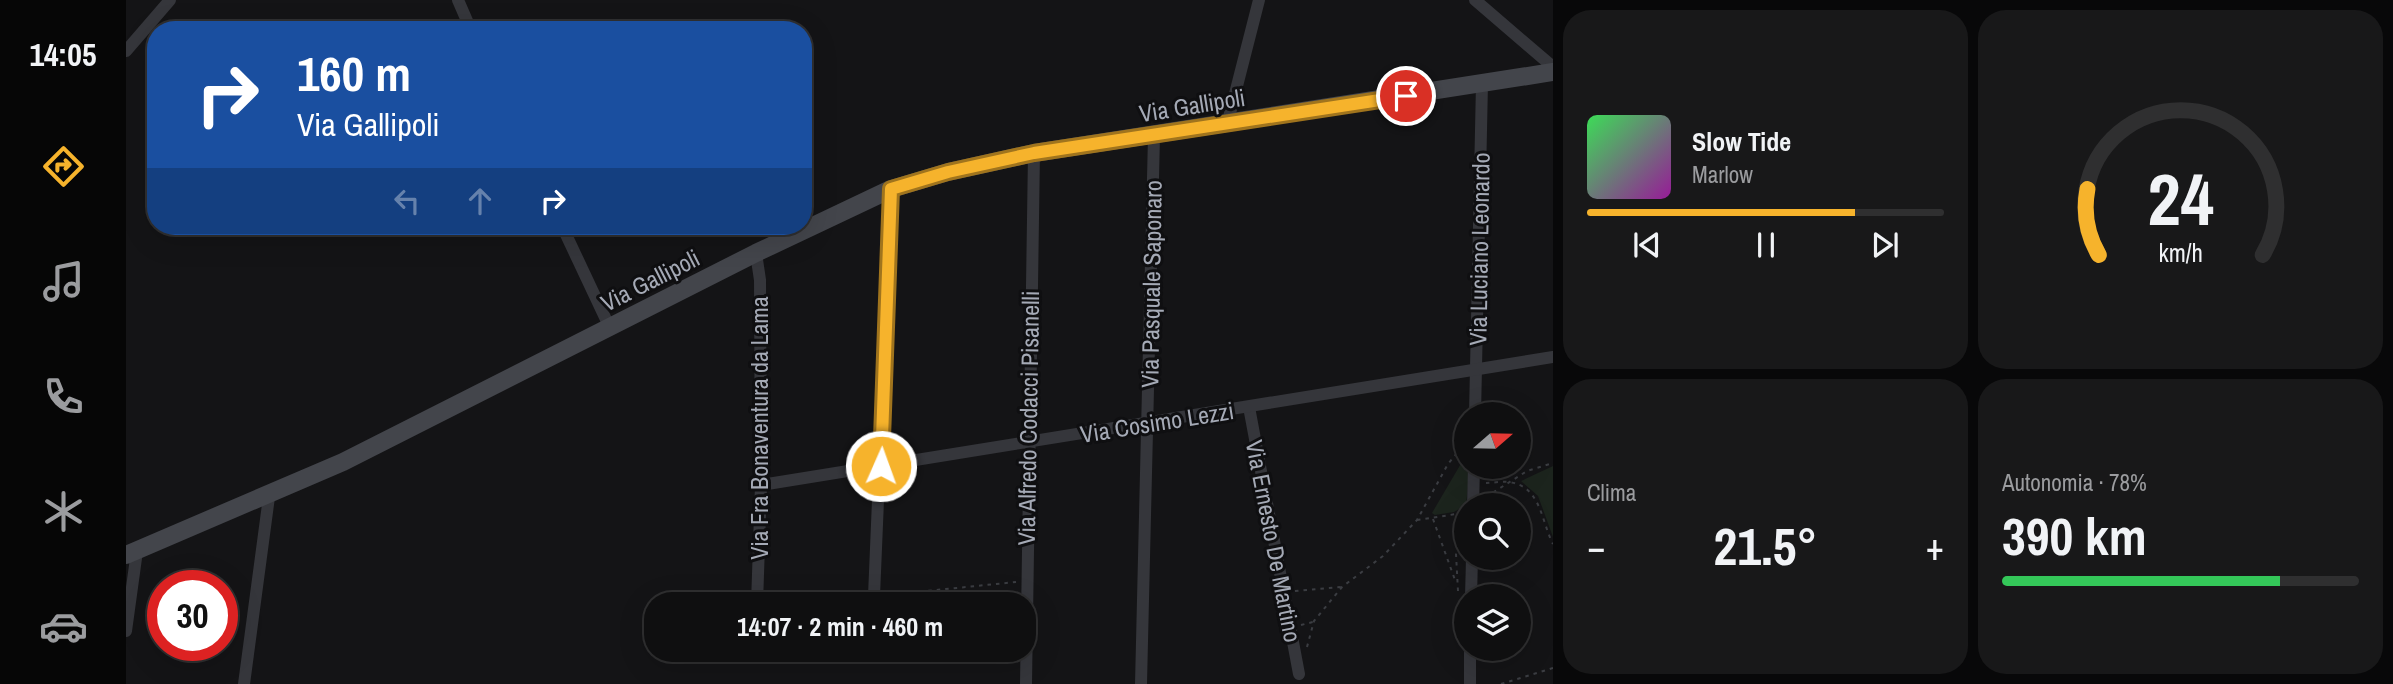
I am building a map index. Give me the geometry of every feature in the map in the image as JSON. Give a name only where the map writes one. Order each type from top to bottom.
[{"type":"main road","name":"Via Gallipoli","points":[[812,226],[891,189],[948,172],[1034,153],[1227,125],[1553,69]]},
{"type":"main road","name":"Via Gallipoli","points":[[131,553],[269,497],[794,235]]},
{"type":"street","points":[[152,21],[170,0]]},
{"type":"street","points":[[458,0],[467,21]]},
{"type":"street","points":[[1227,125],[1259,0]]},
{"type":"street","points":[[1475,0],[1553,69]]},
{"type":"street","points":[[126,51],[147,27]]},
{"type":"street","name":"Via Luciano Leonardo","points":[[1476,402],[1482,83]]},
{"type":"street","name":"Via Pasquale Saponaro","points":[[1141,684],[1154,136]]},
{"type":"street","name":"Via Alfredo Codacci Pisanelli","points":[[1026,684],[1027,444],[1034,153]]},
{"type":"street","points":[[874,592],[891,189]]},
{"type":"street","points":[[566,235],[610,328]]},
{"type":"street","name":"Via Fra Bonaventura da Lama","points":[[756,253],[760,280],[761,485],[757,592]]},
{"type":"street","name":"Via Cosimo Lezzi","points":[[761,485],[1553,357]]},
{"type":"street","name":"Via Ernesto De Martino","points":[[1249,407],[1299,674]]},
{"type":"street","points":[[244,684],[269,497]]},
{"type":"street","points":[[126,631],[131,553]]},
{"type":"street","points":[[1469,684],[1470,661]]},
{"type":"path","points":[[1299,674],[1314,621],[1342,587],[1383,556],[1417,520],[1454,457]]},
{"type":"path","points":[[1492,493],[1509,482],[1553,463]]},
{"type":"path","points":[[1482,480],[1509,482],[1531,493],[1539,505],[1553,544]]},
{"type":"path","points":[[1417,520],[1454,513]]},
{"type":"path","points":[[1433,519],[1456,584]]},
{"type":"path","points":[[1455,570],[1455,581]]},
{"type":"path","points":[[917,592],[1026,582]]},
{"type":"path","points":[[1283,588],[1295,591],[1342,587]]},
{"type":"path","points":[[1501,684],[1553,668]]},
{"type":"shaded area","points":[[1553,466],[1553,537],[1538,496],[1521,481],[1531,480],[1531,476]]},
{"type":"shaded area","points":[[1454,475],[1454,480],[1469,480],[1467,493],[1454,493],[1454,512],[1435,515],[1432,513]]},
{"type":"route","points":[[881,466],[891,189],[948,172],[1034,153],[1406,96]]}]
